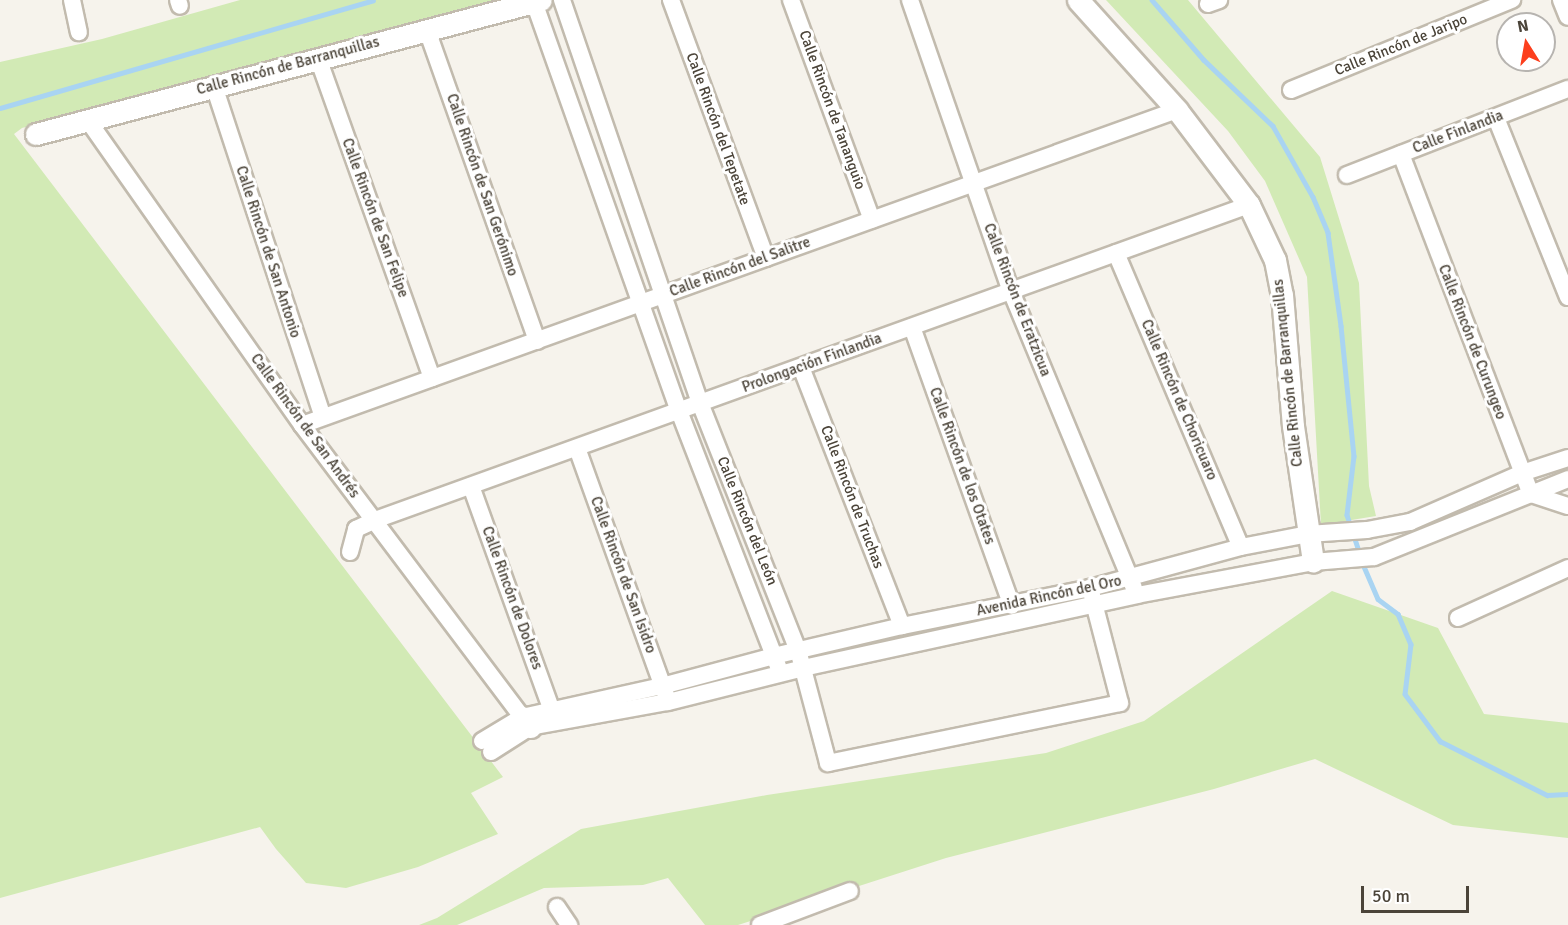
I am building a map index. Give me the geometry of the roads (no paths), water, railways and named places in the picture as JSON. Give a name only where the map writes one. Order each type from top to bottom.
[{"type":"street","points":[[72,0],[79,32]]},
{"type":"street","name":"Calle Rincón del León","points":[[562,0],[700,403],[798,650],[828,763],[1120,703],[1092,596]]},
{"type":"street","name":"Calle Rincón del Tepetate","points":[[671,0],[766,258]]},
{"type":"street","name":"Calle Rincón de Tananguio","points":[[791,0],[872,220]]},
{"type":"street","name":"Calle Rincón de Eratzicua","points":[[910,0],[1011,291],[1137,595]]},
{"type":"street","name":"Calle Rincón de Barranquillas","points":[[1078,0],[1177,110],[1249,206],[1275,260],[1282,295],[1293,426],[1313,562]]},
{"type":"street","name":"Calle Rincón de Jaripo","points":[[1291,90],[1512,0]]},
{"type":"street","points":[[1561,0],[1568,17]]},
{"type":"street","name":"Calle Rincón del León","points":[[537,1],[679,411],[781,674]]},
{"type":"street","name":"Calle Rincón de Barranquillas","points":[[36,134],[537,1]]},
{"type":"street","name":"Calle Rincón de San Gerónimo","points":[[427,30],[537,340]]},
{"type":"street","name":"Calle Rincón de San Felipe","points":[[318,58],[432,378]]},
{"type":"street","name":"Calle Rincón de San Antonio","points":[[214,86],[323,417]]},
{"type":"street","name":"Calle Finlandia","points":[[1347,176],[1568,89]]},
{"type":"street","name":"Calle Rincón del Salitre","points":[[302,425],[1177,110]]},
{"type":"street","points":[[1496,118],[1568,297]]},
{"type":"street","name":"Calle Rincón de San Andrés","points":[[87,119],[302,425],[526,722]]},
{"type":"street","name":"Calle Rincón de Curungeo","points":[[1401,154],[1531,494]]},
{"type":"street","name":"Prolongación Finlandia","points":[[375,520],[1249,206]]},
{"type":"street","name":"Calle Rincón de Choricuaro","points":[[1116,253],[1241,547]]},
{"type":"street","name":"Calle Rincón de los Otates","points":[[912,327],[1012,606]]},
{"type":"street","name":"Calle Rincón de Truchas","points":[[801,367],[902,626]]},
{"type":"street","name":"Calle Rincón de San Isidro","points":[[577,448],[665,694]]},
{"type":"street","name":"Avenida Rincón del Oro","points":[[526,722],[552,711],[781,674],[1092,596],[1129,579],[1241,547],[1308,534],[1367,530],[1410,522],[1522,473],[1568,458]]},
{"type":"street","name":"Avenida Rincón del Oro","points":[[526,722],[665,694],[774,656],[902,626],[1012,606],[1092,596],[1137,595],[1313,562],[1374,557],[1568,479]]},
{"type":"street","name":"Calle Rincón de Dolores","points":[[471,486],[552,711]]},
{"type":"street","points":[[1531,494],[1568,506]]},
{"type":"street","points":[[350,552],[356,530],[375,520]]},
{"type":"street","points":[[1458,618],[1568,568]]},
{"type":"street","points":[[487,747],[526,722]]},
{"type":"street","points":[[760,925],[850,891]]},
{"type":"street","points":[[557,907],[569,925]]},
{"type":"waterway","points":[[0,108],[373,0]]},
{"type":"waterway","points":[[1152,0],[1204,60],[1273,126],[1313,197],[1328,233],[1341,326],[1354,456],[1347,515],[1360,554]]},
{"type":"waterway","points":[[1362,562],[1378,599],[1398,614],[1411,644],[1405,694],[1440,741],[1547,795],[1568,794]]}]
